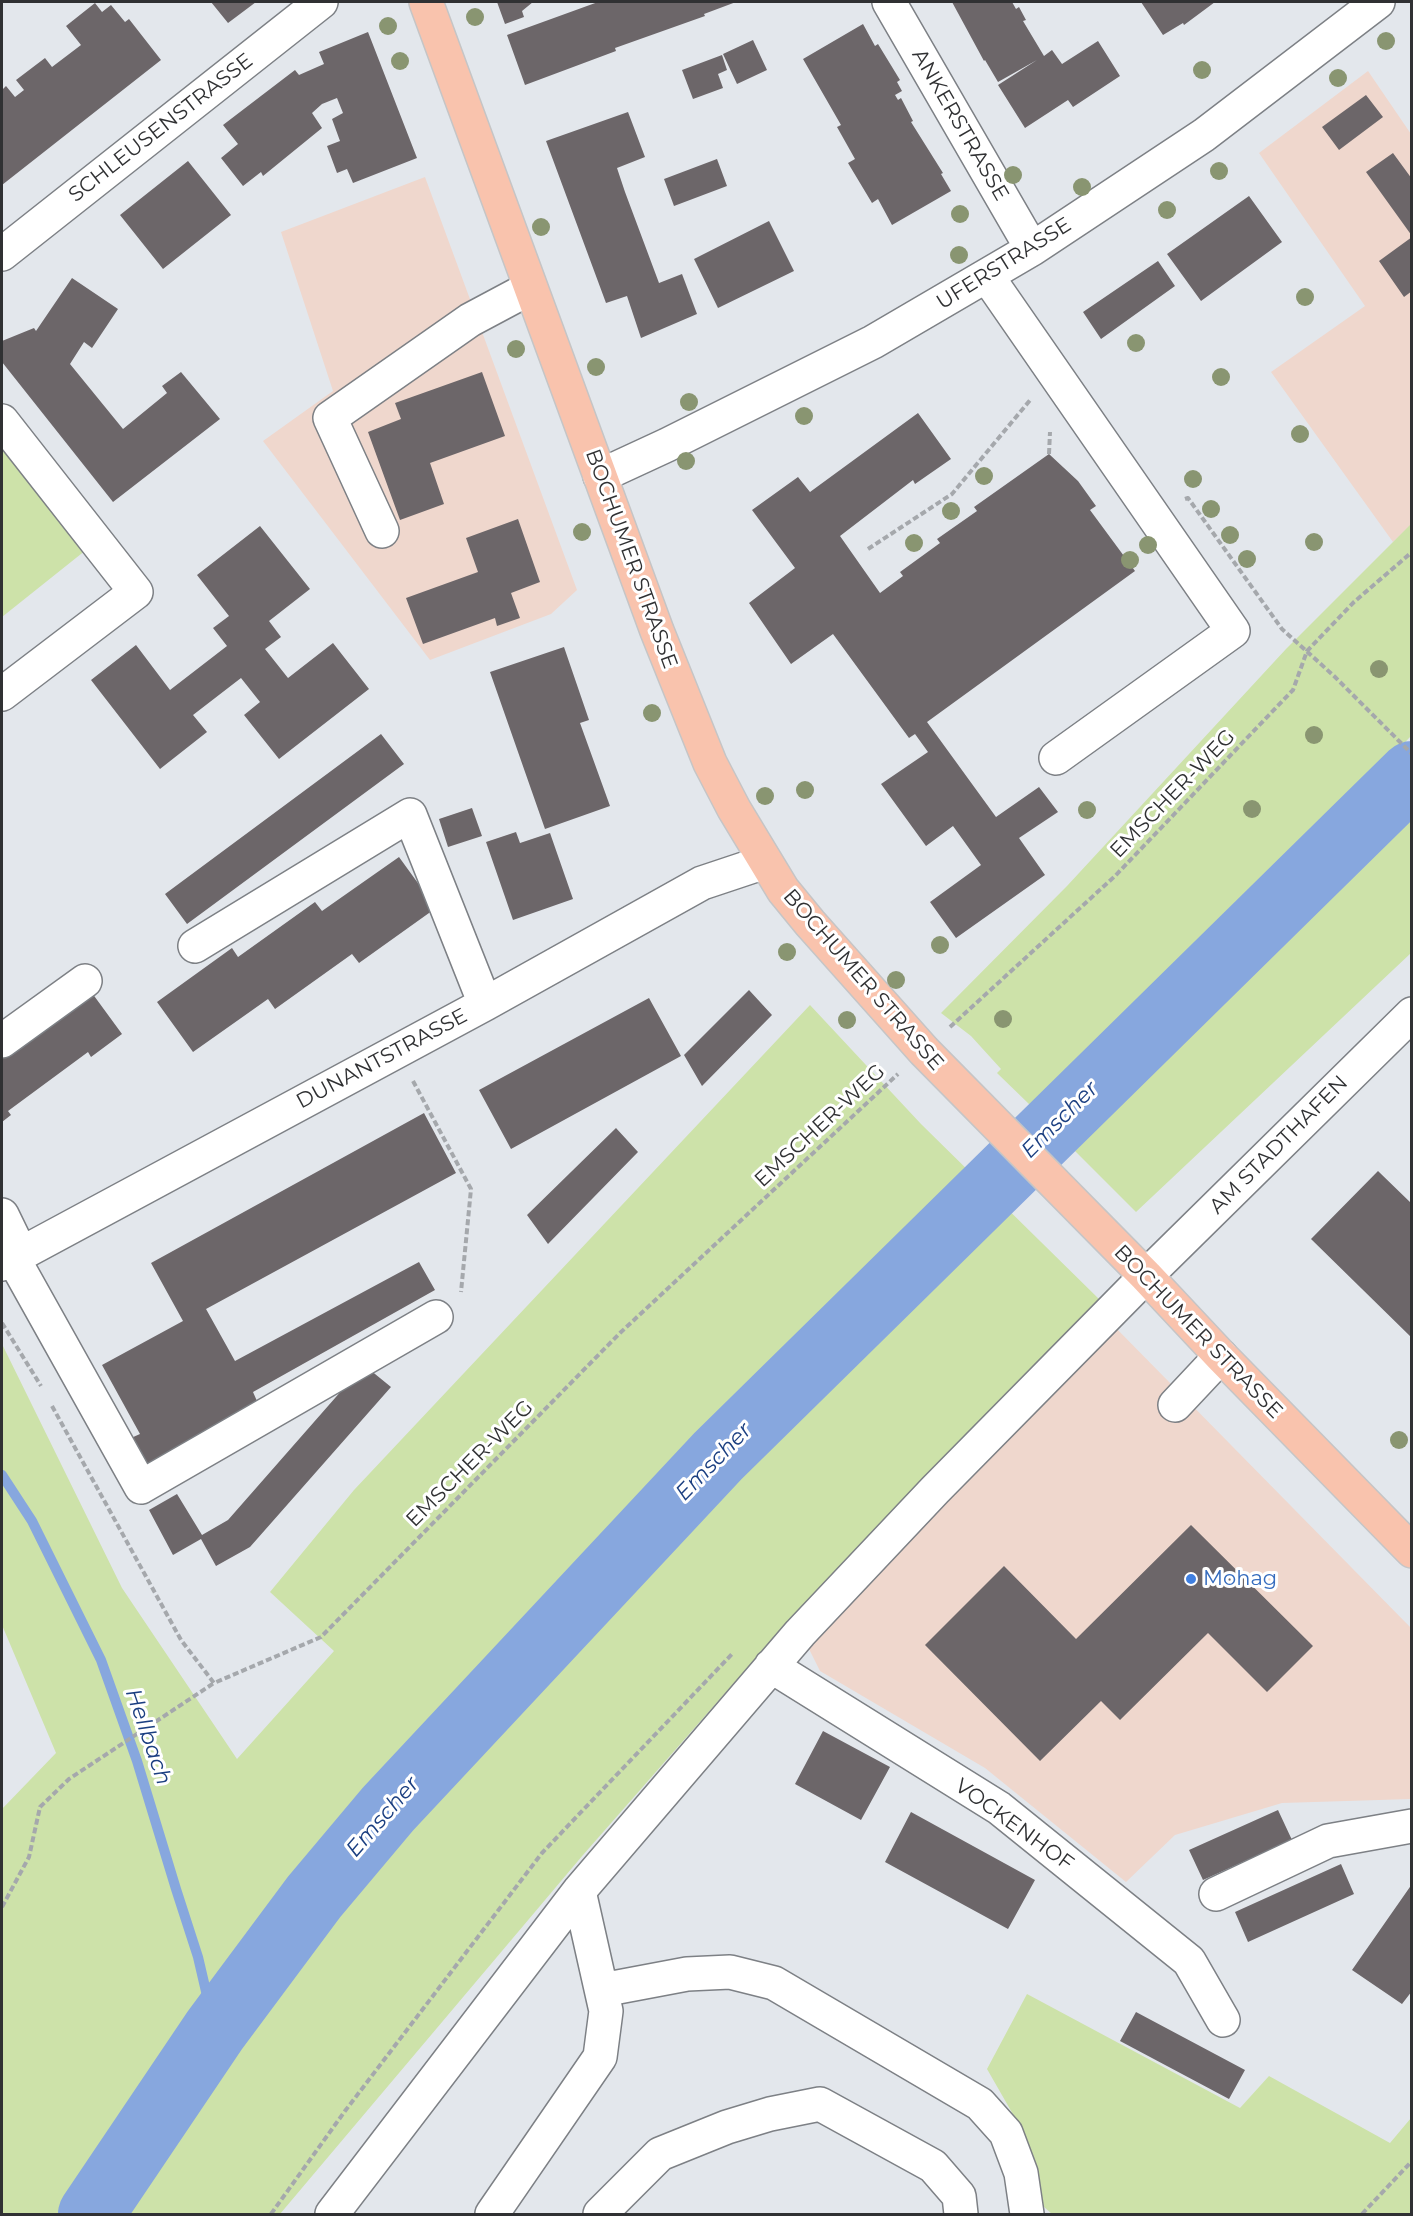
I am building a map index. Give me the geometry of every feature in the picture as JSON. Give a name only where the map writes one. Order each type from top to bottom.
[{"type":"main road","name":"BOCHUMER STRASSE","points":[[426,2],[657,631],[710,763],[765,862],[783,890],[810,923],[924,1051],[1412,1551]]},
{"type":"street","name":"SCHLEUSENSTRASSE","points":[[2,254],[321,2]]},
{"type":"street","name":"ANKERSTRASSE","points":[[889,2],[1032,249]]},
{"type":"street","name":"UFERSTRASSE","points":[[600,476],[873,342],[1032,249],[1204,135],[1378,2]]},
{"type":"street","points":[[987,276],[1233,631],[1056,758]]},
{"type":"street","points":[[382,531],[330,418],[470,320],[530,288]]},
{"type":"street","points":[[2,421],[136,592],[2,694]]},
{"type":"street","points":[[195,946],[410,815],[485,1004]]},
{"type":"street","name":"DUNANTSTRASSE","points":[[12,1259],[485,1004],[702,883],[765,862]]},
{"type":"street","points":[[2,1041],[85,981]]},
{"type":"street","name":"AM STADTHAFEN","points":[[332,2214],[579,1891],[771,1666],[935,1490],[1146,1276],[1412,1014]]},
{"type":"street","points":[[2,1215],[12,1259],[141,1487],[436,1317]]},
{"type":"street","points":[[1175,1405],[1221,1356]]},
{"type":"street","name":"VOCKENHOF","points":[[771,1666],[999,1808],[1190,1961],[1223,2020]]},
{"type":"street","points":[[1216,1894],[1328,1841],[1412,1826]]},
{"type":"street","points":[[492,2214],[600,2057],[606,2011],[579,1891]]},
{"type":"street","points":[[601,1988],[687,1974],[730,1972],[774,1983],[980,2104],[1006,2133],[1021,2173],[1027,2214]]},
{"type":"street","points":[[616,2210],[660,2154],[726,2127],[770,2114],[820,2104],[933,2166],[959,2196],[961,2214]]},
{"type":"path","points":[[868,549],[952,494],[1054,371]]},
{"type":"path","name":"EMSCHER-WEG","points":[[2,1907],[29,1857],[40,1807],[69,1779],[214,1683],[321,1637],[620,1333],[1123,868],[1293,690],[1307,651],[1353,602],[1412,552]]},
{"type":"path","points":[[1307,651],[1412,754]]},
{"type":"path","points":[[397,1051],[471,1189],[463,1286],[459,1297],[436,1317]]},
{"type":"path","points":[[2,1323],[41,1387]]},
{"type":"path","points":[[47,1397],[181,1640],[214,1683]]},
{"type":"path","points":[[1362,2214],[1412,2161]]},
{"type":"shaded area","points":[[1368,71],[1411,134],[1412,524],[1393,542],[1271,372],[1365,306],[1259,153]]},
{"type":"shaded area","points":[[425,177],[577,590],[551,614],[430,660],[263,441],[333,391],[281,232]]},
{"type":"shaded area","points":[[1112,1324],[1411,1628],[1411,1799],[1282,1803],[1175,1835],[1126,1882],[985,1768],[820,1671],[807,1645]]},
{"type":"green space","points":[[2,442],[86,550],[2,617]]},
{"type":"green space","points":[[1411,524],[1411,736],[1387,761],[1272,866],[1030,1105],[997,1073],[1001,1069],[971,1036],[941,1013],[1067,886],[1286,649]]},
{"type":"green space","points":[[1411,816],[1411,953],[1136,1212],[1075,1151],[1212,1011]]},
{"type":"green space","points":[[810,1005],[921,1124],[1100,1300],[755,1659],[583,1855],[280,2214],[2,2214],[2,1809],[56,1753],[2,1625],[2,1344],[122,1588],[237,1759],[334,1651],[270,1592],[354,1490]]},
{"type":"green space","points":[[1027,1994],[1240,2108],[1269,2076],[1390,2143],[1411,2118],[1411,2214],[1052,2214],[1035,2199],[1026,2137],[987,2069]]},
{"type":"building","points":[[211,2],[256,2],[228,23]]},
{"type":"building","points":[[497,2],[533,2],[522,11],[524,17],[505,24]]},
{"type":"building","points":[[598,2],[736,2],[525,85],[507,35]]},
{"type":"building","points":[[952,2],[1012,2],[1016,9],[1019,7],[1026,20],[1023,21],[1044,56],[1052,50],[1062,64],[1098,41],[1120,76],[1073,107],[1068,100],[1025,128],[998,85],[1037,60],[998,82]]},
{"type":"building","points":[[1141,2],[1215,2],[1184,25],[1183,23],[1163,35]]},
{"type":"building","points":[[95,3],[102,12],[111,5],[125,22],[129,19],[161,60],[2,185],[2,90],[6,86],[15,97],[24,90],[16,80],[45,58],[52,67],[81,45],[66,26]]},
{"type":"building","points":[[863,24],[875,46],[878,44],[900,80],[897,82],[902,91],[895,95],[898,100],[901,98],[913,121],[911,122],[943,173],[941,174],[951,191],[892,225],[878,199],[872,203],[848,163],[855,159],[837,127],[841,125],[803,59]]},
{"type":"building","points":[[368,32],[417,158],[353,183],[347,169],[337,173],[327,146],[340,141],[332,119],[343,113],[337,98],[322,104],[312,113],[322,128],[263,176],[261,172],[243,186],[221,158],[238,144],[223,125],[295,70],[299,75],[324,64],[319,52]]},
{"type":"building","points":[[753,40],[767,70],[737,84],[723,54]]},
{"type":"building","points":[[722,55],[727,70],[718,74],[723,88],[693,99],[682,70]]},
{"type":"building","points":[[1366,95],[1383,117],[1339,150],[1322,127]]},
{"type":"building","points":[[628,112],[645,157],[617,168],[625,192],[659,283],[682,274],[697,314],[641,338],[627,296],[606,303],[546,141]]},
{"type":"building","points":[[1393,153],[1412,179],[1412,236],[1366,172]]},
{"type":"building","points":[[717,159],[727,186],[674,206],[664,179]]},
{"type":"building","points":[[188,161],[231,215],[163,269],[120,215]]},
{"type":"building","points":[[1249,196],[1282,242],[1201,301],[1167,254]]},
{"type":"building","points":[[769,221],[794,271],[718,308],[694,259]]},
{"type":"building","points":[[1412,237],[1412,291],[1404,297],[1379,261]]},
{"type":"building","points":[[1158,261],[1175,286],[1101,339],[1083,312]]},
{"type":"building","points":[[72,278],[118,309],[92,348],[84,342],[70,364],[123,429],[167,393],[162,386],[181,372],[220,419],[113,502],[2,362],[2,341],[34,328],[36,331]]},
{"type":"building","points":[[482,372],[505,436],[430,463],[444,504],[400,520],[368,432],[401,419],[395,403]]},
{"type":"building","points":[[918,413],[951,459],[915,484],[913,480],[840,536],[880,593],[903,576],[900,572],[940,543],[937,539],[977,511],[974,507],[1049,454],[1078,481],[1096,506],[1090,510],[1135,571],[927,722],[996,817],[1039,787],[1058,812],[1019,838],[1045,875],[956,938],[930,902],[981,865],[953,826],[926,846],[881,784],[928,752],[915,734],[909,738],[833,634],[791,664],[749,603],[795,568],[752,510],[798,477],[810,492]]},
{"type":"building","points":[[518,519],[540,582],[511,593],[520,618],[497,626],[495,618],[423,644],[406,598],[478,572],[466,538]]},
{"type":"building","points":[[260,526],[310,589],[269,621],[281,637],[265,649],[288,678],[333,643],[369,689],[279,759],[244,715],[260,702],[241,678],[193,715],[207,732],[160,769],[91,680],[136,645],[170,690],[227,646],[213,628],[229,616],[197,575]]},
{"type":"building","points":[[564,647],[589,720],[580,723],[610,806],[545,829],[490,672]]},
{"type":"building","points":[[381,734],[404,764],[187,924],[165,894]]},
{"type":"building","points":[[472,808],[482,836],[448,847],[439,819]]},
{"type":"building","points":[[516,832],[520,843],[550,833],[573,899],[513,920],[486,842]]},
{"type":"building","points":[[399,857],[436,908],[359,963],[352,954],[275,1009],[268,999],[193,1052],[157,1002],[232,948],[238,957],[315,902],[322,911]]},
{"type":"building","points":[[749,990],[772,1015],[702,1086],[684,1055]]},
{"type":"building","points":[[92,993],[122,1034],[91,1057],[88,1052],[8,1111],[11,1115],[2,1122],[2,1059]]},
{"type":"building","points":[[649,998],[681,1056],[511,1149],[479,1090]]},
{"type":"building","points":[[424,1113],[456,1173],[206,1309],[235,1361],[419,1262],[435,1290],[253,1392],[260,1408],[148,1470],[131,1438],[140,1434],[102,1365],[183,1321],[151,1263]]},
{"type":"building","points":[[616,1128],[638,1152],[548,1244],[527,1215]]},
{"type":"building","points":[[1378,1171],[1412,1204],[1412,1338],[1311,1239]]},
{"type":"building","points":[[364,1365],[391,1387],[250,1547],[216,1566],[201,1539],[173,1555],[149,1510],[177,1494],[202,1535],[228,1520]]},
{"type":"building","points":[[1191,1525],[1313,1646],[1267,1692],[1208,1633],[1120,1720],[1101,1701],[1040,1761],[925,1645],[1004,1566],[1076,1639]]},
{"type":"building","points":[[823,1731],[890,1767],[861,1820],[795,1784]]},
{"type":"building","points":[[1278,1810],[1292,1840],[1203,1880],[1189,1850]]},
{"type":"building","points":[[911,1812],[1035,1880],[1008,1929],[885,1862]]},
{"type":"building","points":[[1341,1864],[1354,1894],[1248,1942],[1235,1912]]},
{"type":"building","points":[[1412,1884],[1412,1991],[1402,2004],[1352,1970]]},
{"type":"building","points":[[1136,2012],[1245,2070],[1229,2099],[1120,2041]]},
{"type":"waterway","name":"Emscher","points":[[91,2214],[215,2030],[314,1897],[388,1809],[718,1456],[1412,774]]},
{"type":"waterway","name":"Hellbach","points":[[2,1475],[32,1521],[101,1660],[137,1761],[198,1957],[215,2030]]},
{"type":"place","name":"Mohag","points":[[1191,1579]]}]
